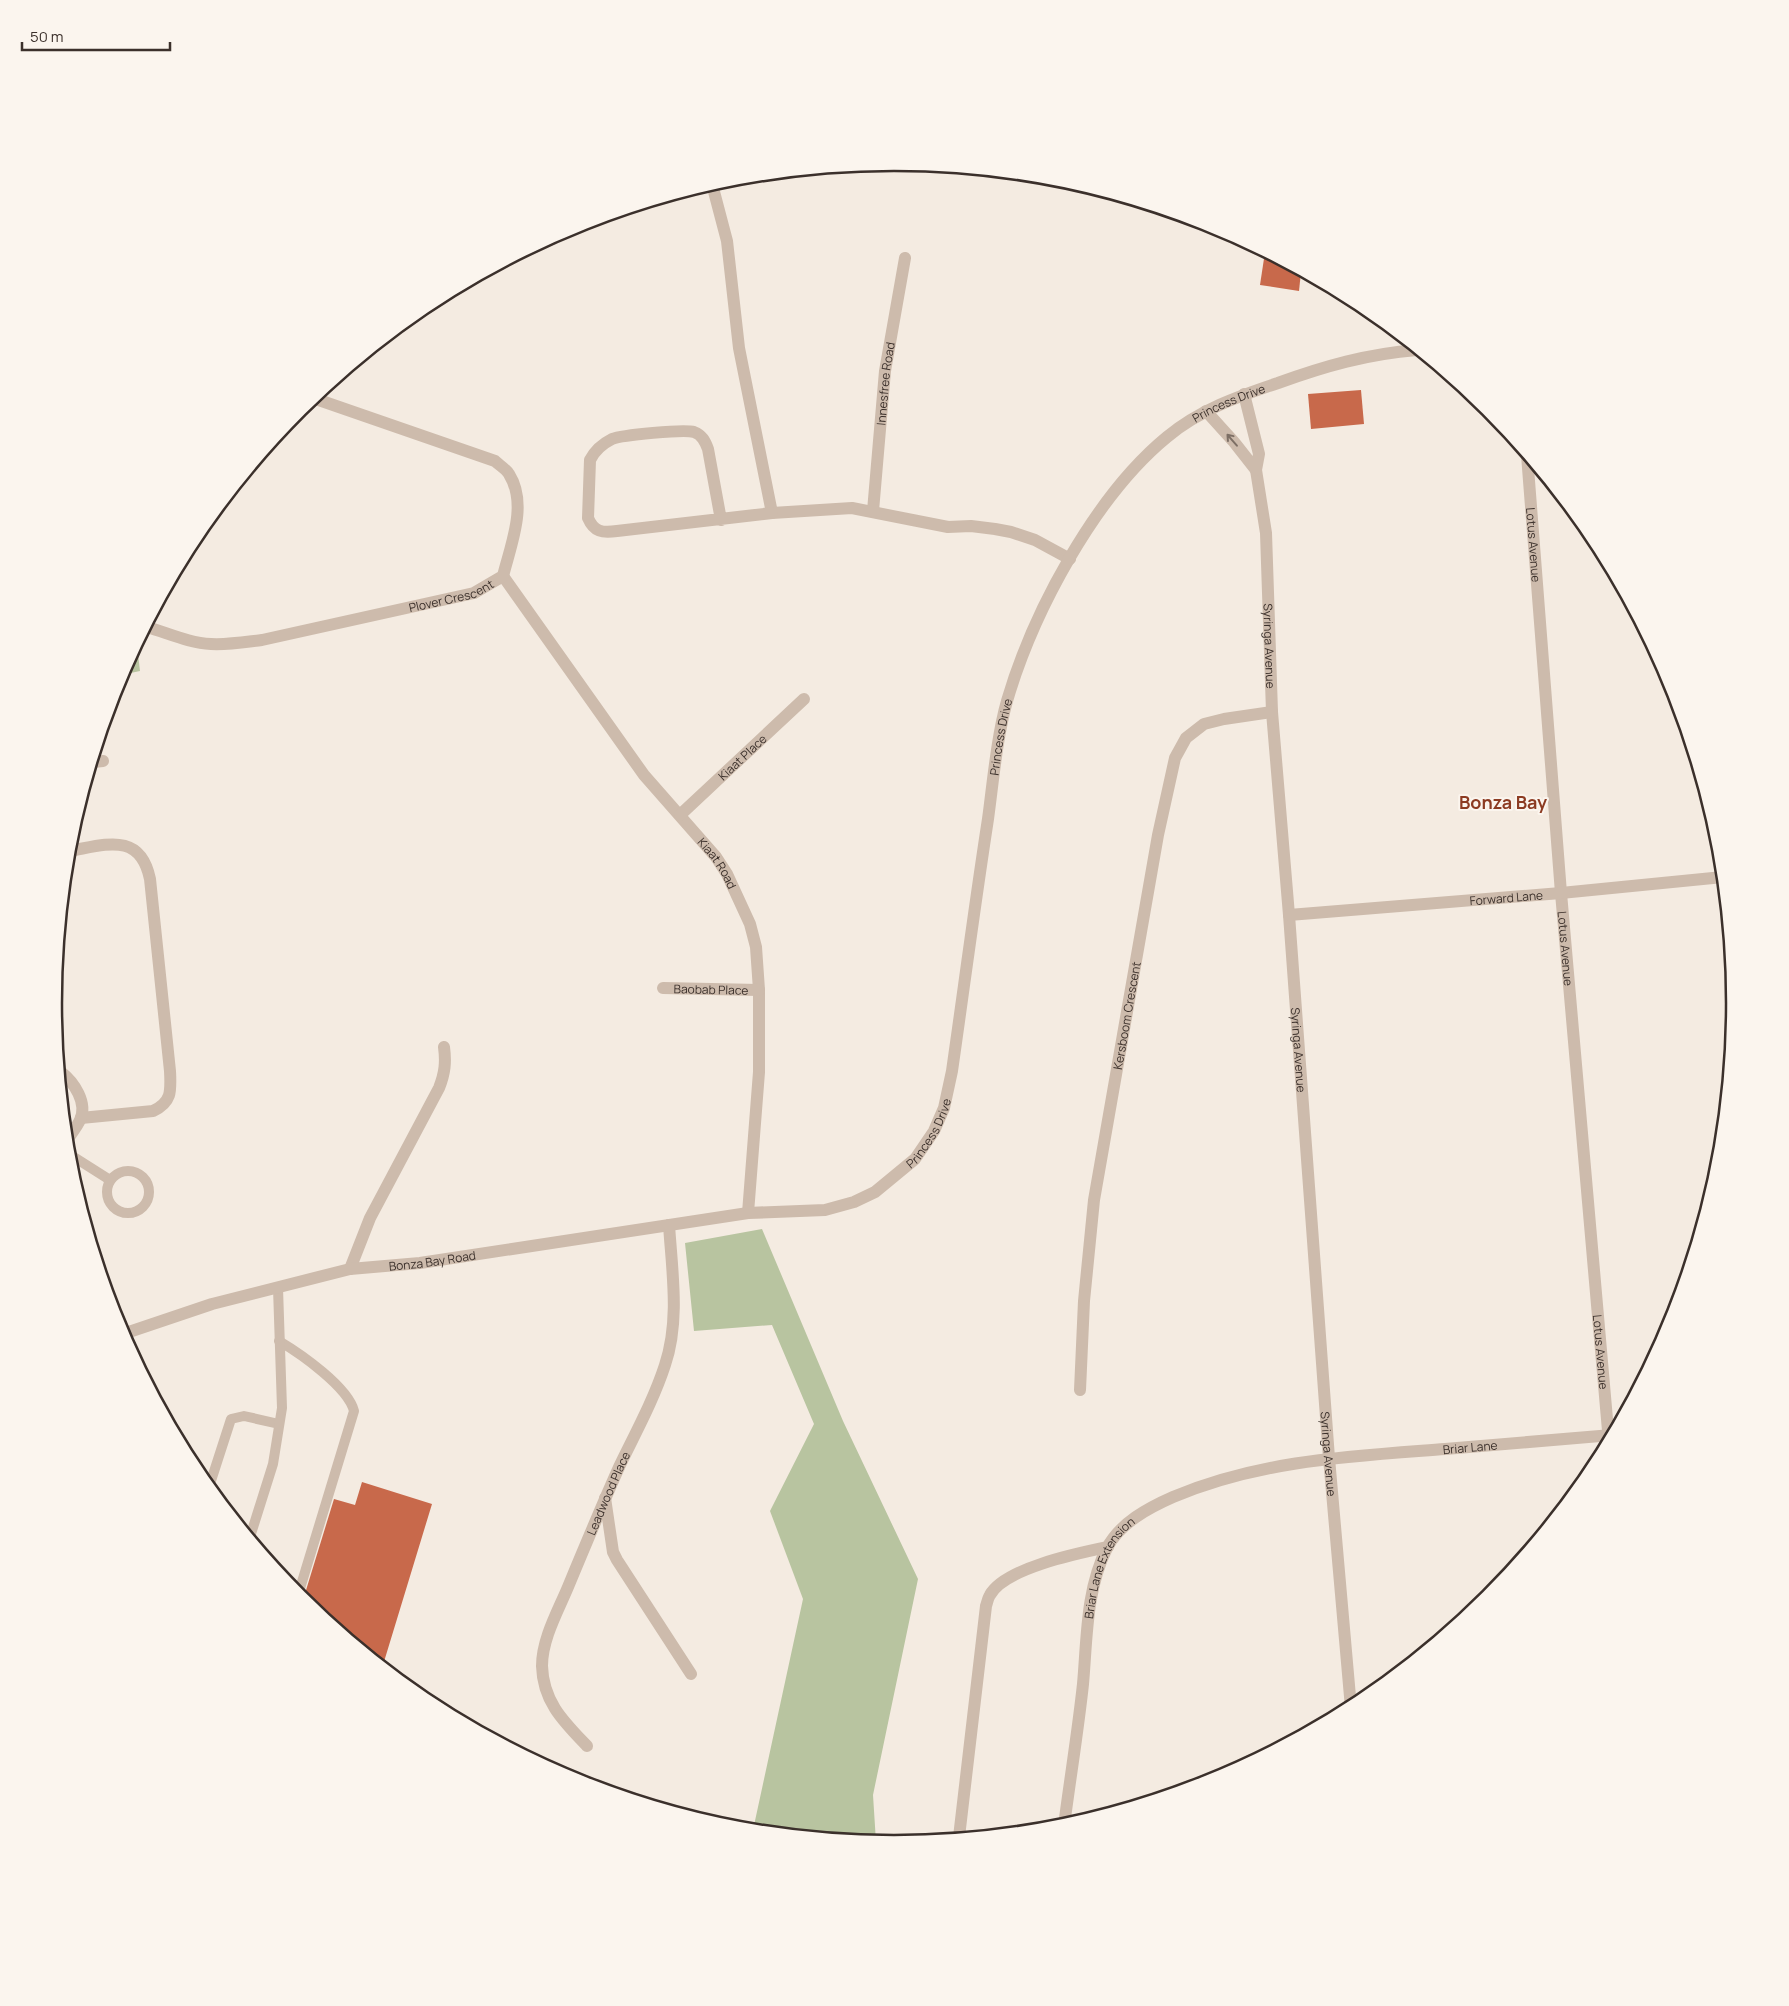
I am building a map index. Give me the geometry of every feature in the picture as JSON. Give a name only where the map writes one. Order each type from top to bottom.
[{"type":"street","points":[[714,191],[727,241],[739,348],[772,514]]},
{"type":"street","name":"Innesfree Road","points":[[873,511],[885,371],[905,258]]},
{"type":"street","name":"Princess Drive","points":[[748,1213],[825,1210],[854,1202],[874,1192],[915,1159],[934,1131],[944,1108],[952,1071],[986,830],[1007,702],[1029,641],[1051,592],[1095,517],[1133,469],[1167,436],[1206,411],[1244,394],[1325,366],[1366,356],[1411,351]]},
{"type":"street","name":"Syringa Avenue","points":[[1244,394],[1259,454],[1256,470],[1266,533],[1272,712],[1329,1458],[1350,1699]]},
{"type":"street","name":"Plover Crescent","points":[[152,628],[188,640],[210,644],[232,644],[262,640],[474,592],[503,576],[516,521],[518,500],[508,473],[495,461],[322,400]]},
{"type":"street","points":[[1206,411],[1256,470]]},
{"type":"street","points":[[721,520],[708,449],[704,440],[695,432],[676,431],[615,438],[603,444],[594,452],[590,460],[588,518],[596,530],[604,533],[721,520],[772,514],[852,508],[938,525],[971,526],[1011,532],[1035,540],[1070,559]]},
{"type":"street","name":"Lotus Avenue","points":[[1528,463],[1560,893],[1609,1428]]},
{"type":"street","name":"Kiaat Road","points":[[503,576],[644,775],[716,857],[727,874],[750,924],[756,947],[759,990],[759,1072],[748,1213]]},
{"type":"street","name":"Kiaat Place","points":[[680,815],[804,698]]},
{"type":"street","name":"Kersboom Crescent","points":[[1080,1390],[1084,1301],[1094,1200],[1158,835],[1175,758],[1186,738],[1204,724],[1272,712]]},
{"type":"street","points":[[77,850],[121,844],[137,851],[144,859],[150,879],[170,1071],[170,1093],[163,1106],[153,1111],[81,1118]]},
{"type":"street","name":"Forward Lane","points":[[1289,915],[1560,893],[1717,878]]},
{"type":"street","name":"Baobab Place","points":[[663,988],[759,990]]},
{"type":"street","points":[[350,1269],[370,1218],[439,1088],[446,1063],[444,1047]]},
{"type":"street","points":[[66,1078],[74,1085],[82,1105],[81,1118],[73,1131]]},
{"type":"street","name":"Bonza Bay Road","points":[[131,1331],[212,1304],[350,1269],[420,1263],[748,1213]]},
{"type":"street","name":"Leadwood Place","points":[[587,1746],[561,1720],[547,1692],[542,1665],[547,1639],[605,1498],[666,1364],[674,1305],[669,1226]]},
{"type":"street","name":"Briar Lane","points":[[1329,1458],[1603,1437]]},
{"type":"street","name":"Briar Lane Extension","points":[[1065,1817],[1090,1606],[1098,1569],[1118,1531],[1155,1505],[1201,1485],[1260,1469],[1329,1458]]},
{"type":"street","points":[[605,1498],[613,1552],[691,1674]]},
{"type":"street","points":[[960,1832],[986,1606],[990,1595],[1007,1580],[1045,1562],[1072,1554],[1108,1547]]},
{"type":"lane","points":[[77,1159],[110,1180]]},
{"type":"lane","points":[[131,1170],[143,1175],[149,1185],[150,1198],[143,1208],[132,1214],[119,1212],[110,1204],[106,1192],[110,1180],[119,1172],[131,1170]]},
{"type":"lane","points":[[252,1531],[273,1464],[282,1408],[278,1288]]},
{"type":"lane","points":[[279,1341],[296,1351],[349,1397],[354,1411],[301,1586]]},
{"type":"lane","points":[[212,1478],[231,1419],[244,1416],[279,1424]]},
{"type":"green space","points":[[138,657],[140,671],[131,673]]},
{"type":"green space","points":[[762,1229],[843,1421],[918,1579],[873,1795],[876,1834],[786,1828],[755,1823],[803,1599],[770,1511],[814,1424],[772,1325],[694,1331],[685,1243]]},
{"type":"building","points":[[1264,258],[1300,277],[1299,291],[1260,285]]},
{"type":"building","points":[[1361,390],[1364,424],[1311,429],[1308,394]]},
{"type":"building","points":[[362,1482],[432,1504],[384,1660],[346,1629],[306,1591],[334,1499],[355,1505]]},
{"type":"district","name":"Bonza Bay","points":[[1503,802]]}]
